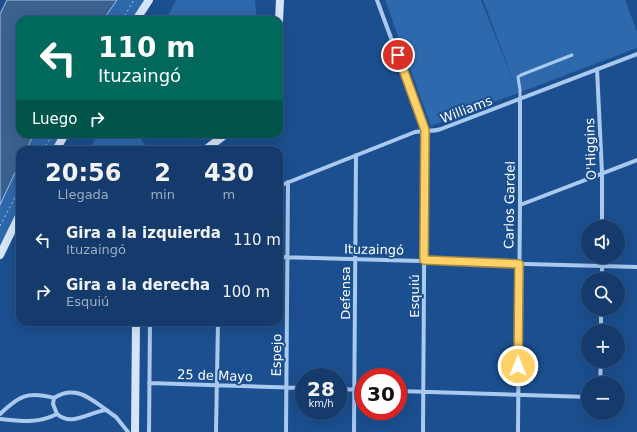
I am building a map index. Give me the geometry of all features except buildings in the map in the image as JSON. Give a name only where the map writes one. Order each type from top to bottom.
[{"type":"main road","points":[[139,16],[149,0]]},
{"type":"main road","points":[[279,16],[280,0]]},
{"type":"main road","points":[[210,146],[221,138]]},
{"type":"main road","points":[[0,255],[16,222]]},
{"type":"main road","points":[[135,432],[136,326]]},
{"type":"street","name":"Esquiú","points":[[377,0],[425,130],[423,432]]},
{"type":"street","name":"Williams","points":[[283,184],[415,132],[425,130],[441,130],[637,54]]},
{"type":"street","name":"O'Higgins","points":[[597,69],[602,173],[602,220]]},
{"type":"street","name":"Carlos Gardel","points":[[518,432],[520,99]]},
{"type":"street","name":"Defensa","points":[[354,432],[356,155]]},
{"type":"street","points":[[520,205],[637,160]]},
{"type":"street","name":"Espejo","points":[[286,432],[288,182]]},
{"type":"street","name":"Ituzaingó","points":[[283,257],[637,267]]},
{"type":"street","points":[[602,266],[602,272]]},
{"type":"street","points":[[148,432],[150,326]]},
{"type":"street","points":[[216,432],[218,326]]},
{"type":"street","name":"25 de Mayo","points":[[149,383],[295,388]]},
{"type":"street","points":[[347,390],[354,390]]},
{"type":"street","points":[[110,412],[101,411],[76,419],[62,418],[57,414],[53,404],[54,398],[59,394],[68,391],[76,392],[94,400],[110,412],[116,417],[128,432]]},
{"type":"street","points":[[407,391],[581,397]]},
{"type":"street","points":[[0,414],[25,395],[44,395],[54,398]]},
{"type":"street","points":[[0,419],[34,422],[57,414]]},
{"type":"lane","points":[[520,99],[518,77],[572,55]]},
{"type":"path","points":[[124,16],[134,0]]},
{"type":"path","points":[[0,226],[16,196]]},
{"type":"shaded area","points":[[7,0],[117,0],[106,16],[16,16],[16,138],[32,138],[28,146],[16,146],[16,171],[0,205],[0,14]]},
{"type":"shaded area","points":[[117,0],[145,0],[135,16],[106,16]]},
{"type":"shaded area","points":[[176,0],[255,0],[257,16],[168,16]]},
{"type":"shaded area","points":[[385,0],[481,0],[518,93],[431,126]]},
{"type":"shaded area","points":[[483,0],[625,0],[637,32],[637,48],[518,93]]},
{"type":"shaded area","points":[[32,138],[59,138],[54,146],[28,146]]},
{"type":"shaded area","points":[[96,138],[140,138],[147,146],[91,146]]},
{"type":"shaded area","points":[[16,171],[16,219],[0,249],[0,205]]},
{"type":"route","points":[[398,55],[425,130],[424,260],[519,264],[518,366]]}]
